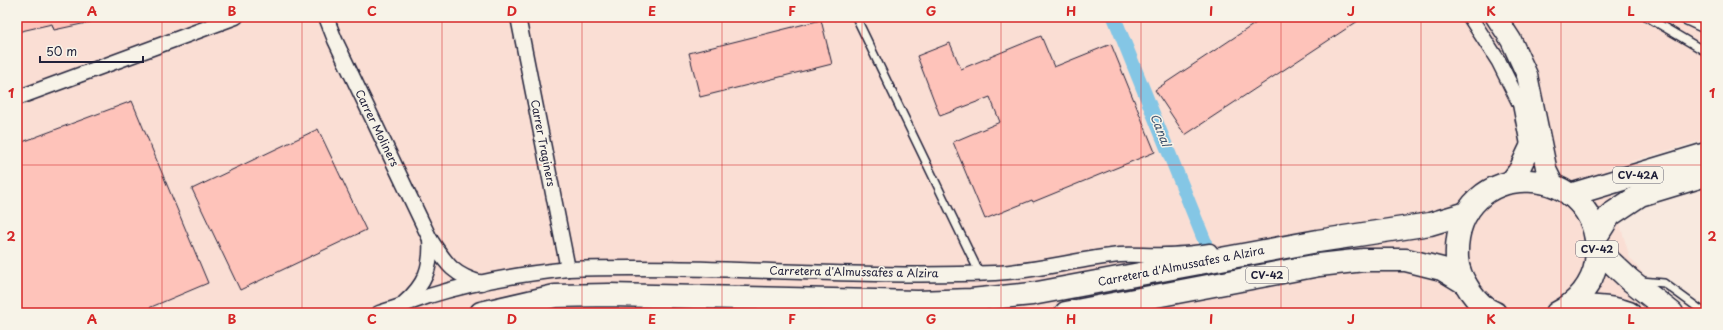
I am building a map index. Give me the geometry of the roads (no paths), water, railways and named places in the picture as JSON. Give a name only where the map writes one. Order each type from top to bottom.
[{"type":"main road","points":[[1496,17],[1511,40],[1527,75],[1547,172],[1562,191]]},
{"type":"main road","points":[[1510,182],[1519,170],[1538,130]]},
{"type":"main road","name":"CV-42A","points":[[1562,191],[1706,154]]},
{"type":"main road","name":"CV-42A","points":[[1596,243],[1610,215],[1640,195],[1706,175]]},
{"type":"main road","name":"CV-42","points":[[1494,313],[1476,300],[1465,283],[1457,260],[1458,235],[1467,213],[1478,199],[1493,188],[1510,182],[1525,180],[1540,181],[1562,191],[1582,207],[1590,221],[1596,243],[1595,267],[1589,283],[1579,297],[1562,311]]},
{"type":"main road","name":"Carretera d'Almussafes a Alzira","points":[[481,313],[555,296],[586,295],[918,302],[971,300],[1032,294],[1332,238],[1430,224],[1467,213]]},
{"type":"main road","name":"CV-42","points":[[1596,243],[1630,280],[1672,313]]},
{"type":"main road","name":"CV-42","points":[[1067,313],[1318,265],[1364,260],[1406,260],[1442,268],[1465,283]]},
{"type":"main road","name":"CV-42","points":[[1562,311],[1593,306],[1621,310],[1629,313]]},
{"type":"street","points":[[17,98],[236,17]]},
{"type":"street","name":"Carrer Moliners","points":[[326,17],[335,40],[430,239],[444,260],[456,272],[469,279],[482,283]]},
{"type":"street","name":"Carrer Traginers","points":[[518,17],[568,269]]},
{"type":"street","points":[[1470,17],[1499,62],[1520,104],[1528,150]]},
{"type":"street","name":"Carretera d'Almussafes a Alzira","points":[[379,313],[430,296],[482,283],[548,271],[568,269],[689,269],[946,274],[979,272],[994,273],[1038,269],[1091,258],[1129,254],[1164,255],[1196,253],[1278,239],[1332,238]]},
{"type":"street","name":"Carrer Moliners","points":[[401,306],[416,293],[428,272],[431,254],[430,239]]},
{"type":"lane","points":[[856,17],[979,272]]},
{"type":"lane","points":[[1647,17],[1706,52]]},
{"type":"lane","points":[[1678,17],[1706,30]]},
{"type":"lane","points":[[1663,166],[1706,146]]},
{"type":"lane","points":[[1630,280],[1664,282],[1705,313]]},
{"type":"waterway","name":"Canal","points":[[1114,17],[1205,242]]}]
